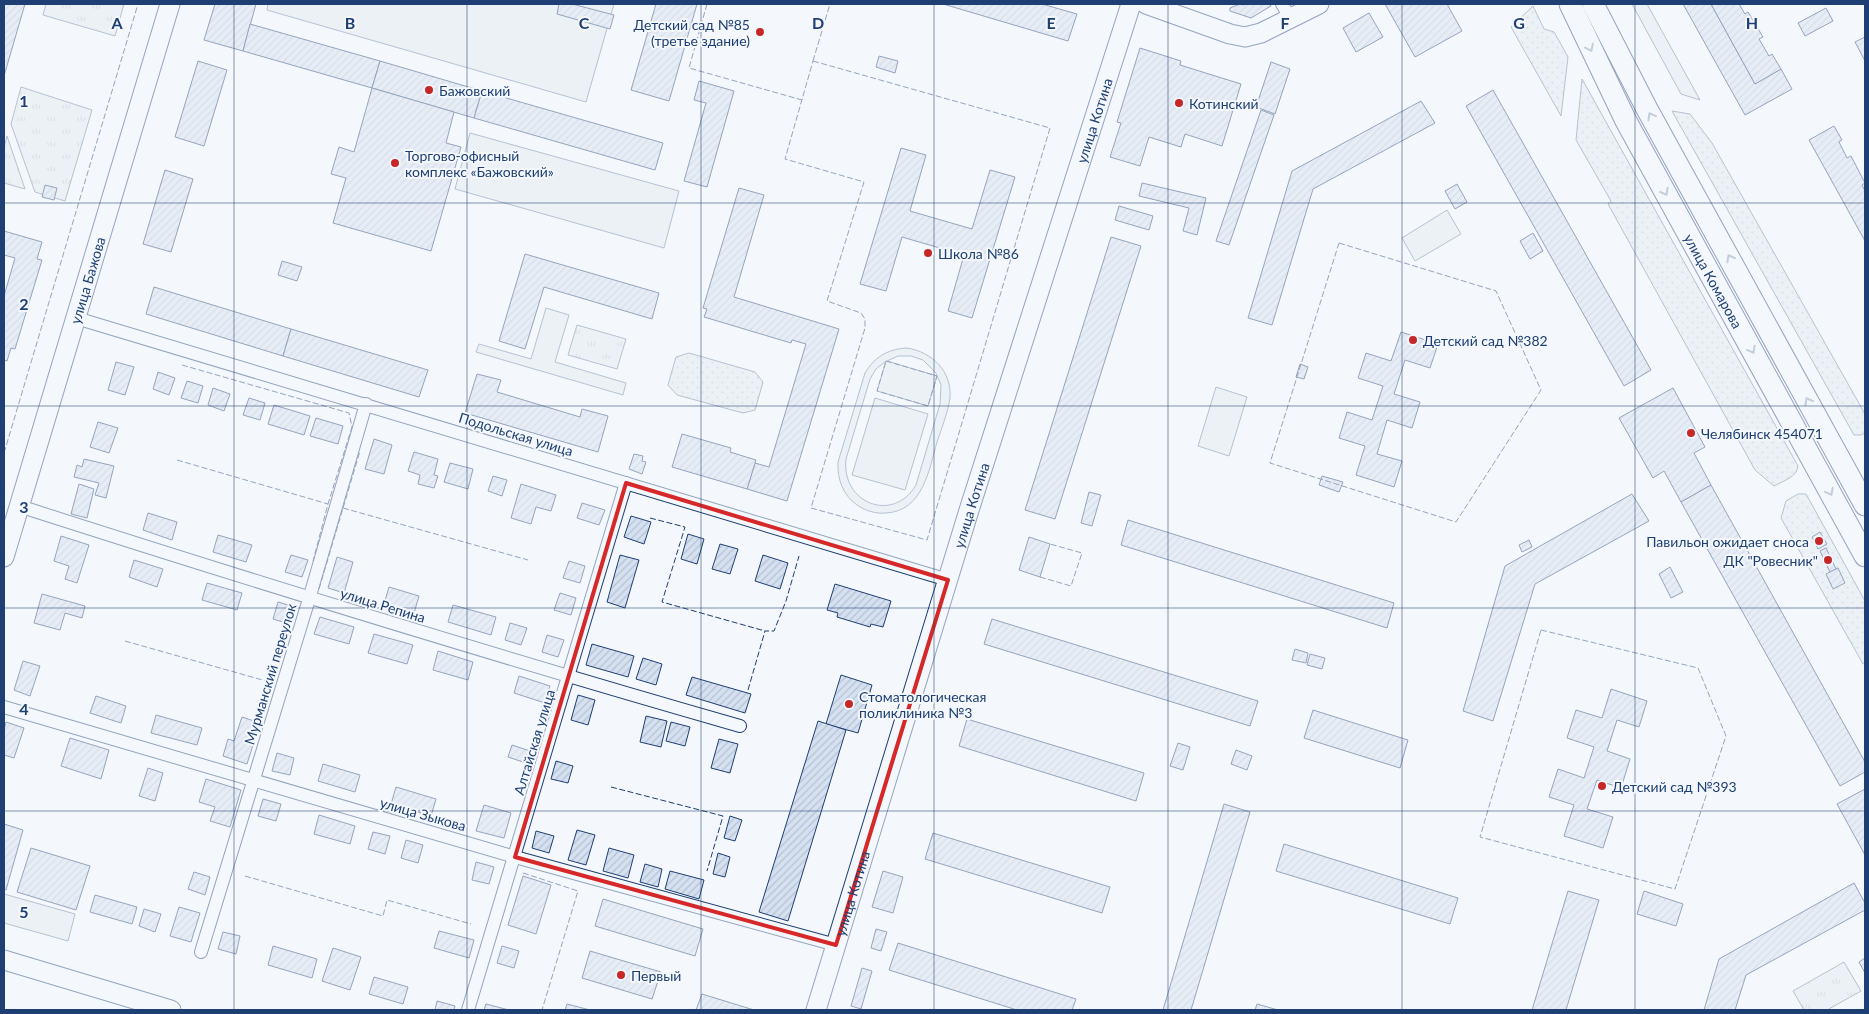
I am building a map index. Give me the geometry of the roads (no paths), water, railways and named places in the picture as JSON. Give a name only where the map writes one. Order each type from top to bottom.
[{"type":"main road","name":"улица Комарова","points":[[1570,4],[1626,121],[1865,556]]},
{"type":"main road","name":"улица Комарова","points":[[1593,4],[1647,109],[1865,505]]},
{"type":"main road","points":[[1819,470],[1840,459]]},
{"type":"street","name":"улица Бажова","points":[[4,558],[170,4]]},
{"type":"street","name":"улица Котина","points":[[816,1010],[948,580],[1132,4]]},
{"type":"street","points":[[1146,4],[1230,34],[1245,37],[1261,33],[1287,12],[1319,4]]},
{"type":"street","name":"Подольская улица","points":[[76,318],[948,580]]},
{"type":"street","name":"Мурманский переулок","points":[[201,952],[309,599],[366,404]]},
{"type":"street","name":"Алтайская улица","points":[[468,1010],[626,483]]},
{"type":"street","name":"улица Репина","points":[[19,506],[309,599],[740,726]]},
{"type":"street","name":"улица Зыкова","points":[[4,707],[515,857],[836,945]]},
{"type":"street","points":[[4,960],[171,1010]]},
{"type":"place","name":"Детский сад №85 (третье здание)","points":[[760,32]]},
{"type":"place","name":"Бажовский","points":[[429,90]]},
{"type":"place","name":"Котинский","points":[[1179,103]]},
{"type":"place","name":"Торгово-офисный комплекс «Бажовский»","points":[[395,163]]},
{"type":"place","name":"Школа №86","points":[[928,253]]},
{"type":"place","name":"Детский сад №382","points":[[1413,340]]},
{"type":"place","name":"Челябинск 454071","points":[[1691,433]]},
{"type":"place","name":"Павильон ожидает сноса","points":[[1819,541]]},
{"type":"place","name":"ДК \"Ровесник\"","points":[[1828,560]]},
{"type":"place","name":"Стоматологическая поликлиника №3","points":[[849,704]]},
{"type":"place","name":"Детский сад №393","points":[[1602,786]]},
{"type":"place","name":"Первый","points":[[621,975]]}]
